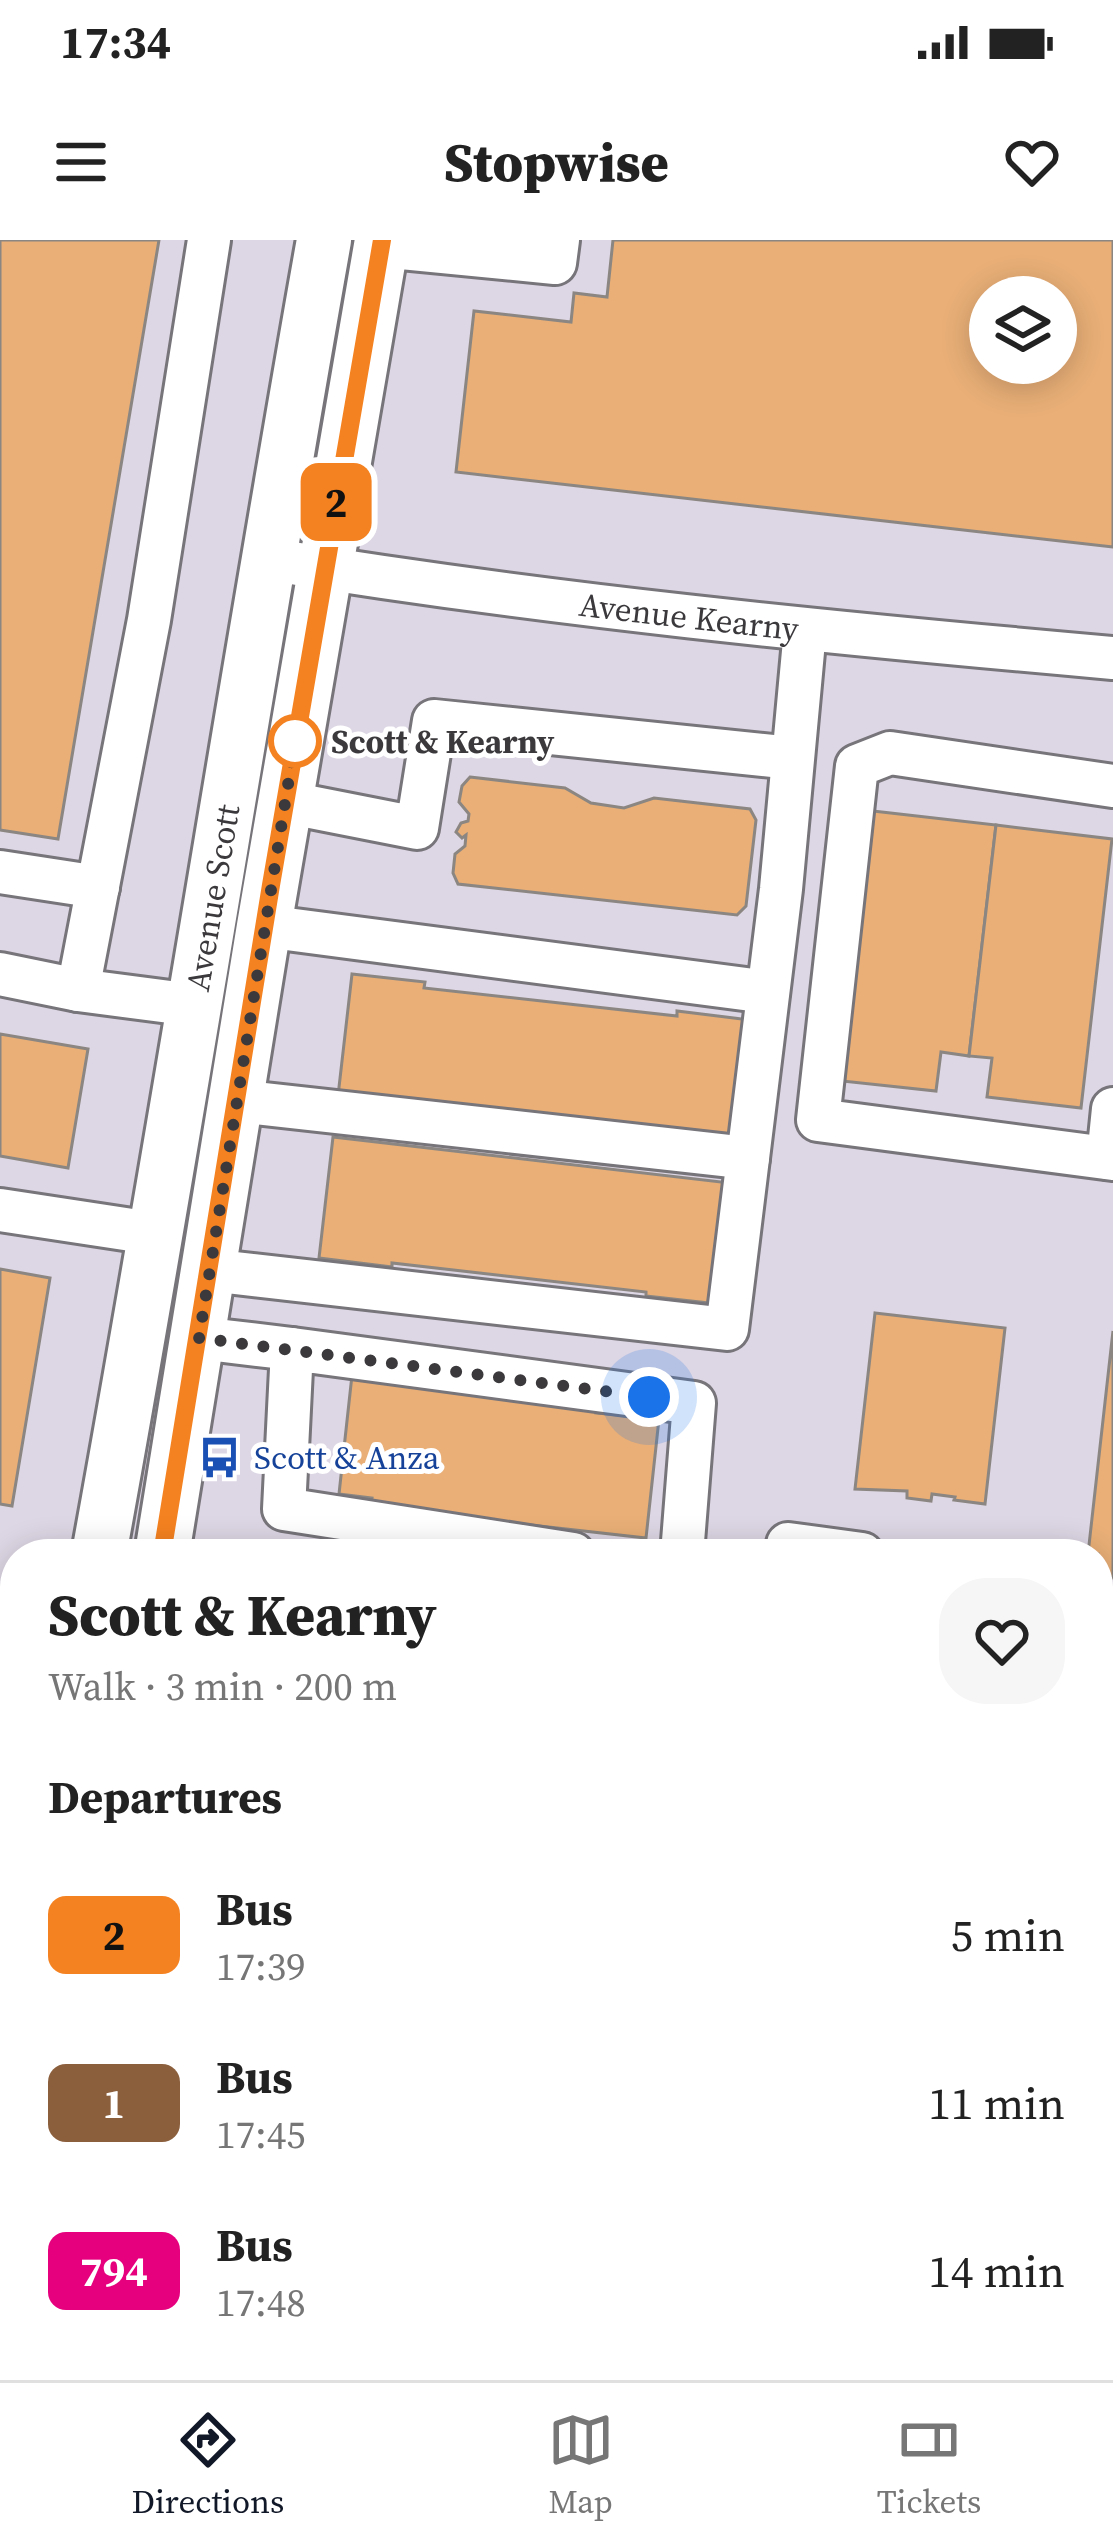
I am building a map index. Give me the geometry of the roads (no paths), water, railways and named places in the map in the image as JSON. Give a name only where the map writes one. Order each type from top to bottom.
[{"type":"main road","name":"Avenue Scott","points":[[102,1539],[158,1234],[267,559],[324,240]]},
{"type":"main road","name":"Avenue Scott","points":[[165,1539],[382,243]]},
{"type":"street","points":[[78,990],[149,620],[208,240]]},
{"type":"street","points":[[382,243],[555,263],[558,240]]},
{"type":"street","name":"Avenue Kearny","points":[[267,559],[805,630],[1113,658]]},
{"type":"street","points":[[209,1270],[727,1329],[781,889],[805,630]]},
{"type":"street","points":[[285,802],[417,828],[434,721],[792,758]]},
{"type":"street","points":[[1113,786],[890,753],[857,766],[818,1120],[1111,1158],[1113,1109]]},
{"type":"street","points":[[0,872],[98,887]]},
{"type":"street","points":[[264,926],[768,992]]},
{"type":"street","points":[[0,974],[193,1005]]},
{"type":"street","points":[[237,1100],[748,1158]]},
{"type":"street","points":[[0,1210],[158,1234]]},
{"type":"street","points":[[199,1338],[694,1403],[683,1539]]},
{"type":"street","points":[[292,1348],[284,1508],[479,1539]]},
{"type":"place","name":"Scott & Kearny","points":[[295,741]]},
{"type":"place","name":"Scott & Anza","points":[[220,1457]]}]
